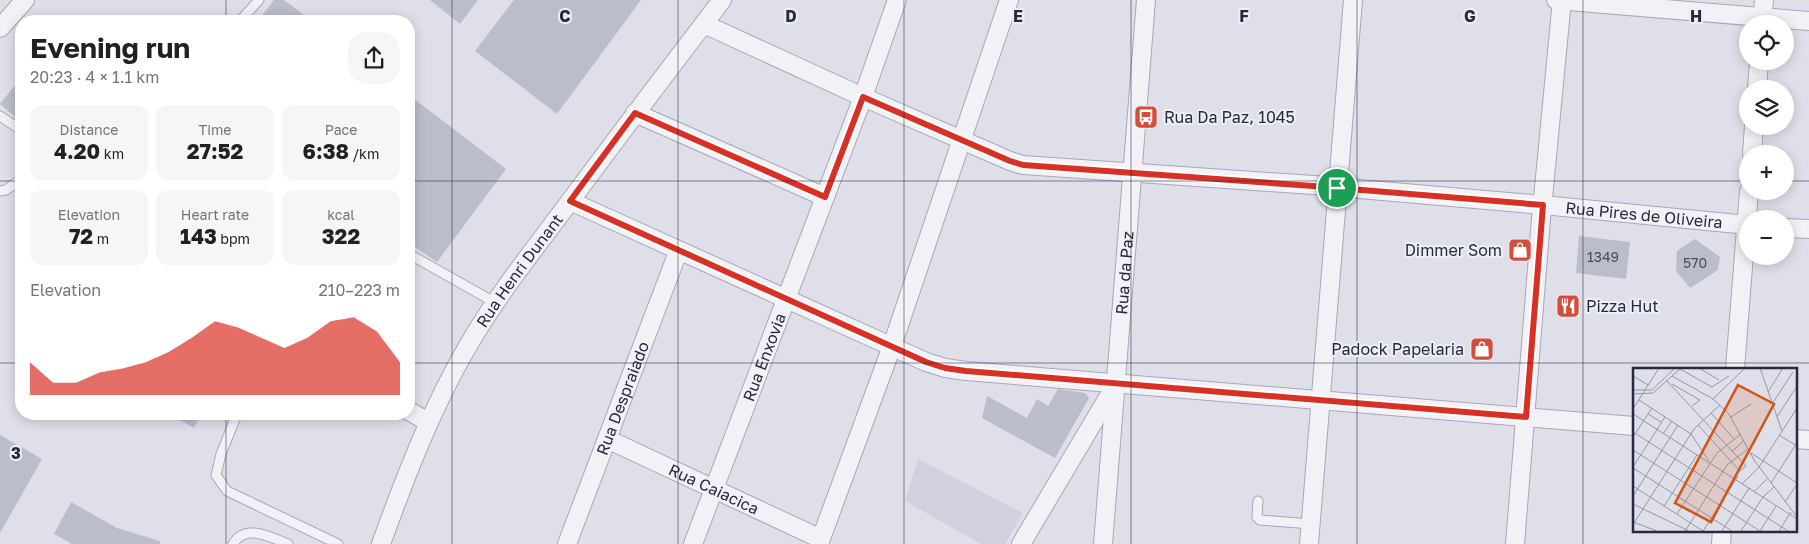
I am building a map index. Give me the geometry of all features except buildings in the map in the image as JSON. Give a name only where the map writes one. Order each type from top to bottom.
[{"type":"street","points":[[0,28],[6,14],[25,0]]},
{"type":"street","name":"Rua Henri Dunant","points":[[381,544],[406,472],[428,422],[470,343],[496,303],[570,201],[722,0]]},
{"type":"street","name":"Rua Enxovia","points":[[693,544],[863,97],[896,0]]},
{"type":"street","points":[[820,542],[892,346],[1009,0]]},
{"type":"street","name":"Rua da Paz","points":[[1103,544],[1146,0]]},
{"type":"street","points":[[1309,544],[1353,0]]},
{"type":"street","points":[[1556,0],[1763,14],[1809,21]]},
{"type":"street","points":[[1515,544],[1562,0]]},
{"type":"street","name":"Rua Pires de Oliveira","points":[[704,24],[863,97],[1023,165],[1543,205],[1739,224]]},
{"type":"street","points":[[635,113],[825,197]]},
{"type":"street","points":[[570,201],[678,252],[945,368],[1116,384],[1633,426]]},
{"type":"street","points":[[1794,228],[1809,229]]},
{"type":"street","name":"Rua Despraiado","points":[[567,544],[678,252]]},
{"type":"street","points":[[1735,368],[1744,265]]},
{"type":"street","points":[[1021,544],[1116,384]]},
{"type":"street","points":[[415,414],[428,422]]},
{"type":"street","name":"Rua Caiacica","points":[[607,439],[820,542]]},
{"type":"street","points":[[1796,439],[1809,440]]},
{"type":"lane","points":[[245,15],[259,0]]},
{"type":"lane","points":[[0,116],[15,126]]},
{"type":"lane","points":[[0,191],[6,190],[15,183]]},
{"type":"lane","points":[[415,257],[496,303]]},
{"type":"lane","points":[[234,420],[220,454],[216,475],[227,491],[338,544]]},
{"type":"lane","points":[[1258,501],[1257,517],[1260,520],[1311,524]]},
{"type":"lane","points":[[234,544],[238,537],[252,532],[288,544]]},
{"type":"shaded area","points":[[918,459],[1023,513],[1005,544],[981,544],[905,501]]},
{"type":"place","name":"Rua Da Paz, 1045","points":[[1146,117]]},
{"type":"place","name":"Dimmer Som","points":[[1520,250]]},
{"type":"place","name":"Pizza Hut","points":[[1568,306]]},
{"type":"place","name":"Padock Papelaria","points":[[1482,349]]},
{"type":"route","points":[[863,97],[1023,165],[1337,188],[1543,205],[1526,417],[1116,384],[945,368],[926,362],[570,201],[635,113],[825,197],[863,97]]}]
